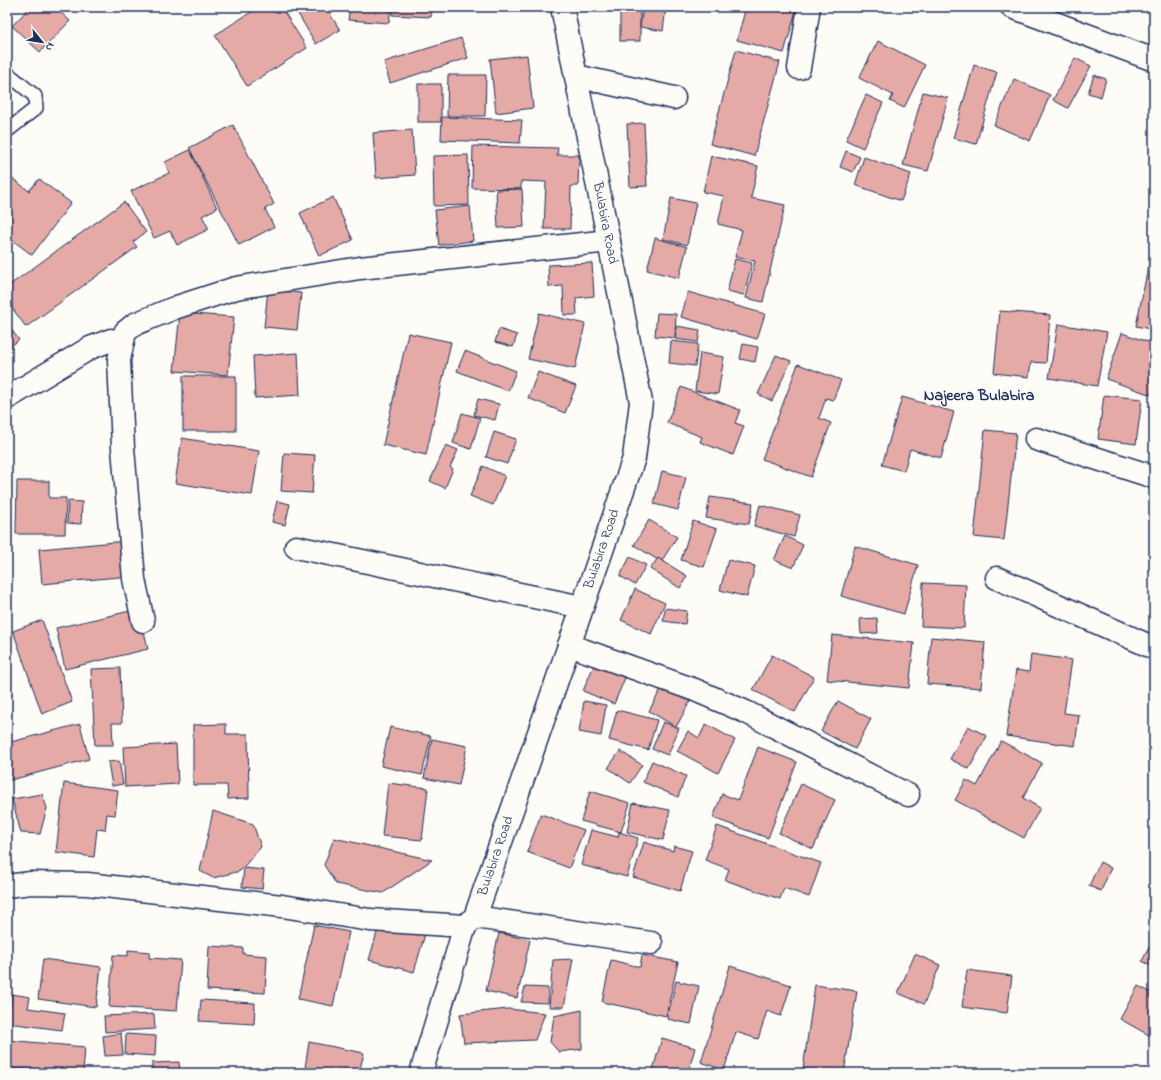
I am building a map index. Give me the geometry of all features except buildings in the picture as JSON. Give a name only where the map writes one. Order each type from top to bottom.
[{"type":"street","name":"Bulabira Road","points":[[421,1073],[470,922],[569,646],[634,458],[641,402],[562,7]]},
{"type":"street","points":[[799,68],[808,7]]},
{"type":"street","points":[[1012,7],[1154,60]]},
{"type":"street","points":[[576,76],[674,98]]},
{"type":"street","points":[[143,621],[134,579],[123,448],[119,360],[125,332],[135,324],[177,307],[236,288],[360,268],[609,241]]},
{"type":"street","points":[[7,398],[90,348],[111,340],[122,343]]},
{"type":"street","points":[[1036,439],[1154,477]]},
{"type":"street","points":[[296,547],[582,607]]},
{"type":"street","points":[[997,578],[1154,648]]},
{"type":"street","points":[[569,646],[695,690],[746,712],[908,795]]},
{"type":"street","points":[[7,886],[31,883],[87,884],[282,906],[370,920],[470,922],[651,943]]},
{"type":"lane","points":[[7,72],[35,96],[36,108],[7,131]]},
{"type":"district","name":"Najeera Bulabira","points":[[979,396]]}]
